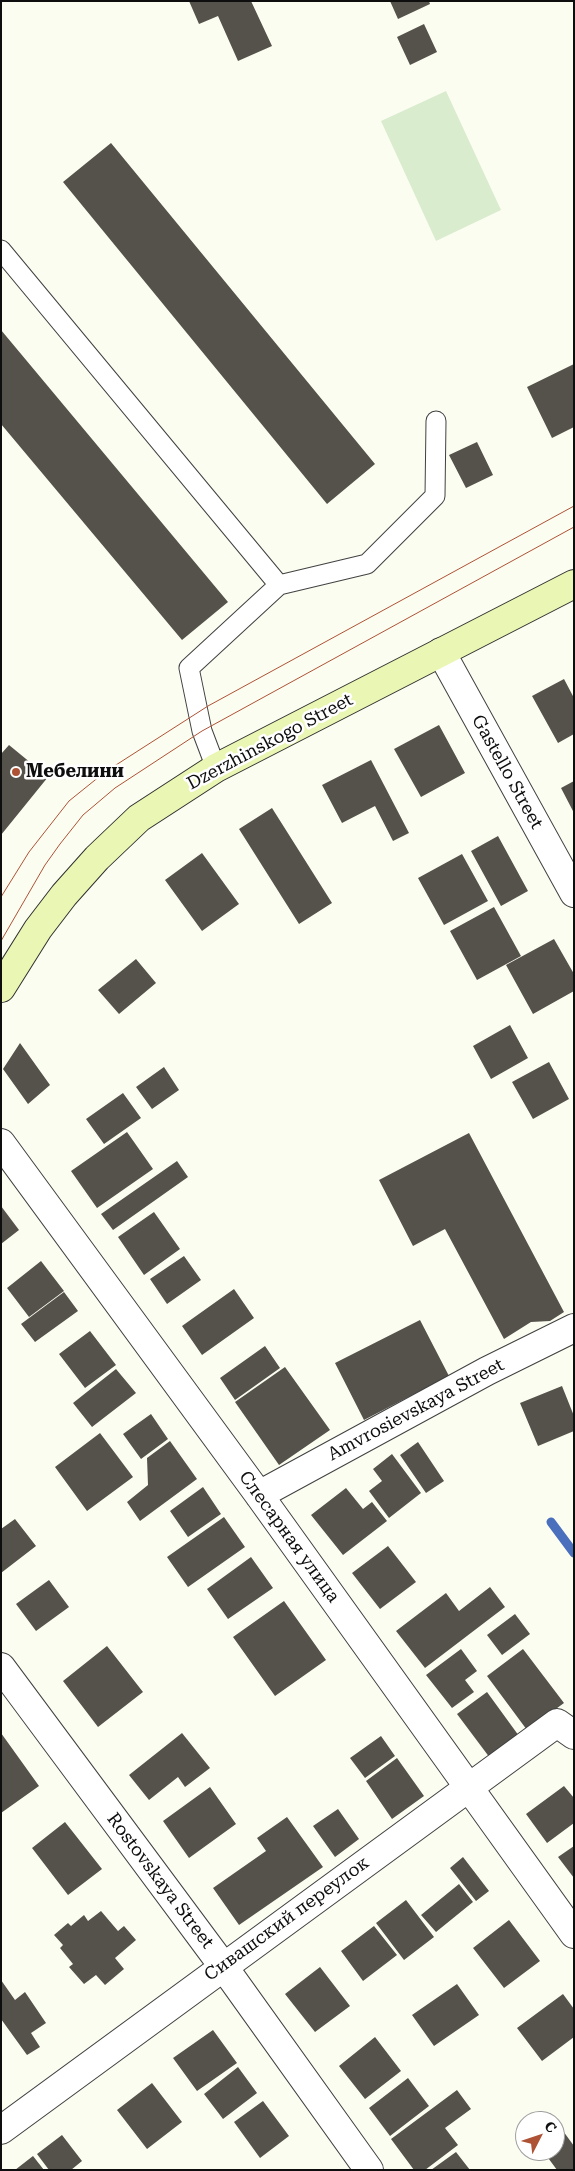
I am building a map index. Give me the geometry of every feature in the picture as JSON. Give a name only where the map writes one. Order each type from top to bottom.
[{"type":"main road","name":"Dzerzhinskogo Street","points":[[1,988],[38,929],[97,858],[139,818],[216,768],[574,584]]},
{"type":"street","name":"Gastello Street","points":[[440,652],[574,892]]},
{"type":"street","name":"Слесарная улица","points":[[1,1143],[259,1495],[574,1934]]},
{"type":"street","name":"Amvrosievskaya Street","points":[[259,1495],[487,1371],[574,1328]]},
{"type":"street","name":"Rostovskaya Street","points":[[1,1667],[223,1966],[369,2170]]},
{"type":"street","name":"Сивашский переулок","points":[[1,2130],[557,1722],[574,1735]]},
{"type":"lane","points":[[1,250],[279,585]]},
{"type":"lane","points":[[216,768],[202,731],[189,668],[279,585],[367,564],[435,496],[436,421]]},
{"type":"green space","points":[[446,91],[501,210],[436,241],[381,121]]},
{"type":"building","points":[[189,1],[251,1],[272,46],[238,61],[218,16],[199,24]]},
{"type":"building","points":[[390,1],[429,1],[430,4],[398,19]]},
{"type":"building","points":[[424,24],[437,52],[410,65],[397,37]]},
{"type":"building","points":[[111,143],[375,464],[327,504],[63,182]]},
{"type":"building","points":[[1,330],[228,602],[182,640],[1,424]]},
{"type":"building","points":[[574,364],[574,427],[552,438],[527,387]]},
{"type":"building","points":[[477,442],[493,475],[466,488],[449,455]]},
{"type":"building","points":[[564,679],[574,698],[574,734],[558,743],[532,696]]},
{"type":"building","points":[[439,725],[465,773],[421,797],[394,749]]},
{"type":"building","points":[[9,745],[48,777],[1,835],[1,754]]},
{"type":"building","points":[[371,760],[409,833],[393,841],[375,806],[342,823],[322,785]]},
{"type":"building","points":[[574,781],[574,813],[561,788]]},
{"type":"building","points":[[272,808],[332,903],[299,924],[239,829]]},
{"type":"building","points":[[498,836],[528,891],[501,906],[471,851]]},
{"type":"building","points":[[202,853],[239,904],[202,931],[165,880]]},
{"type":"building","points":[[462,854],[488,901],[444,925],[418,878]]},
{"type":"building","points":[[494,907],[521,956],[477,980],[450,931]]},
{"type":"building","points":[[554,939],[574,974],[574,991],[533,1014],[506,965]]},
{"type":"building","points":[[136,959],[156,983],[119,1014],[98,990]]},
{"type":"building","points":[[510,1025],[528,1058],[491,1079],[473,1046]]},
{"type":"building","points":[[20,1043],[50,1085],[28,1104],[3,1069]]},
{"type":"building","points":[[549,1062],[569,1099],[533,1119],[512,1082]]},
{"type":"building","points":[[164,1067],[179,1090],[152,1109],[136,1087]]},
{"type":"building","points":[[123,1093],[141,1118],[104,1144],[86,1119]]},
{"type":"building","points":[[127,1132],[153,1169],[97,1208],[71,1171]]},
{"type":"building","points":[[469,1133],[564,1312],[550,1321],[531,1322],[504,1339],[445,1229],[413,1246],[379,1180]]},
{"type":"building","points":[[177,1161],[188,1177],[113,1230],[101,1214]]},
{"type":"building","points":[[1,1206],[19,1230],[1,1244]]},
{"type":"building","points":[[154,1212],[180,1249],[144,1275],[118,1237]]},
{"type":"building","points":[[184,1256],[201,1280],[167,1304],[150,1279]]},
{"type":"building","points":[[41,1261],[64,1291],[29,1317],[7,1288]]},
{"type":"building","points":[[234,1289],[254,1318],[202,1355],[182,1326]]},
{"type":"building","points":[[64,1292],[78,1311],[35,1342],[21,1324]]},
{"type":"building","points":[[420,1320],[449,1376],[364,1420],[335,1363]]},
{"type":"building","points":[[90,1331],[116,1365],[85,1388],[59,1354]]},
{"type":"building","points":[[265,1346],[280,1368],[235,1400],[220,1378]]},
{"type":"building","points":[[285,1367],[330,1430],[279,1465],[235,1402]]},
{"type":"building","points":[[116,1369],[136,1393],[92,1427],[73,1403]]},
{"type":"building","points":[[562,1386],[574,1416],[574,1431],[538,1446],[520,1403]]},
{"type":"building","points":[[151,1414],[168,1439],[141,1459],[123,1434]]},
{"type":"building","points":[[100,1433],[133,1477],[87,1511],[55,1467]]},
{"type":"building","points":[[170,1441],[197,1479],[140,1521],[127,1502],[148,1485],[147,1458]]},
{"type":"building","points":[[418,1442],[444,1481],[426,1493],[400,1455]]},
{"type":"building","points":[[392,1454],[421,1493],[389,1518],[369,1491],[382,1481],[373,1469]]},
{"type":"building","points":[[203,1487],[221,1514],[188,1537],[170,1511]]},
{"type":"building","points":[[346,1488],[363,1509],[372,1502],[387,1521],[343,1555],[311,1515]]},
{"type":"building","points":[[224,1517],[245,1547],[188,1587],[167,1557]]},
{"type":"building","points":[[15,1519],[36,1546],[1,1573],[1,1529]]},
{"type":"building","points":[[388,1546],[416,1582],[380,1609],[352,1573]]},
{"type":"building","points":[[251,1557],[273,1588],[228,1619],[207,1589]]},
{"type":"building","points":[[49,1580],[69,1607],[36,1631],[16,1604]]},
{"type":"building","points":[[490,1587],[505,1607],[425,1668],[396,1631],[446,1593],[459,1611]]},
{"type":"building","points":[[284,1601],[326,1660],[275,1696],[233,1637]]},
{"type":"building","points":[[515,1614],[530,1634],[502,1655],[487,1635]]},
{"type":"building","points":[[107,1646],[143,1692],[98,1727],[63,1681]]},
{"type":"building","points":[[461,1649],[477,1671],[465,1680],[474,1692],[452,1708],[426,1675]]},
{"type":"building","points":[[523,1649],[564,1703],[527,1730],[487,1676]]},
{"type":"building","points":[[487,1692],[519,1736],[490,1758],[457,1714]]},
{"type":"building","points":[[1,1733],[39,1786],[1,1813]]},
{"type":"building","points":[[182,1733],[210,1768],[185,1787],[178,1777],[149,1800],[129,1775]]},
{"type":"building","points":[[381,1736],[395,1756],[365,1778],[350,1758]]},
{"type":"building","points":[[397,1758],[424,1796],[392,1819],[366,1781]]},
{"type":"building","points":[[564,1786],[574,1798],[574,1823],[547,1843],[526,1814]]},
{"type":"building","points":[[210,1787],[236,1824],[189,1858],[163,1821]]},
{"type":"building","points":[[338,1809],[359,1839],[335,1857],[313,1826]]},
{"type":"building","points":[[287,1817],[323,1867],[239,1925],[213,1888],[266,1851],[257,1838]]},
{"type":"building","points":[[65,1822],[102,1869],[68,1895],[32,1848]]},
{"type":"building","points":[[574,1846],[574,1878],[558,1857]]},
{"type":"building","points":[[463,1857],[489,1891],[476,1901],[450,1868]]},
{"type":"building","points":[[459,1884],[473,1902],[436,1932],[421,1915]]},
{"type":"building","points":[[406,1900],[434,1937],[404,1960],[376,1923]]},
{"type":"building","points":[[101,1911],[118,1931],[124,1926],[136,1940],[115,1958],[124,1969],[105,1985],[96,1975],[84,1984],[69,1967],[73,1964],[60,1948],[63,1945],[54,1935],[68,1923],[71,1926],[84,1915],[88,1921]]},
{"type":"building","points":[[509,1920],[540,1961],[504,1988],[473,1948]]},
{"type":"building","points":[[374,1926],[397,1955],[363,1981],[341,1951]]},
{"type":"building","points":[[320,1967],[350,2006],[315,2032],[285,1994]]},
{"type":"building","points":[[1,1980],[15,2000],[25,1992],[46,2023],[31,2033],[40,2047],[27,2055],[1,2019]]},
{"type":"building","points":[[457,1984],[479,2015],[434,2046],[412,2015]]},
{"type":"building","points":[[563,1994],[574,2009],[574,2037],[542,2061],[517,2028]]},
{"type":"building","points":[[213,2030],[237,2063],[197,2091],[173,2058]]},
{"type":"building","points":[[375,2037],[401,2071],[365,2099],[339,2066]]},
{"type":"building","points":[[238,2067],[257,2093],[223,2119],[204,2094]]},
{"type":"building","points":[[408,2078],[429,2106],[390,2136],[369,2108]]},
{"type":"building","points":[[152,2083],[182,2122],[147,2149],[117,2110]]},
{"type":"building","points":[[457,2090],[471,2109],[445,2128],[458,2145],[425,2170],[414,2170],[391,2139]]},
{"type":"building","points":[[263,2101],[289,2136],[260,2158],[234,2122]]},
{"type":"building","points":[[565,2134],[574,2146],[574,2170],[557,2170],[550,2161],[565,2161]]},
{"type":"building","points":[[62,2135],[82,2161],[71,2170],[49,2170],[37,2154]]},
{"type":"building","points":[[456,2152],[470,2170],[431,2170]]},
{"type":"building","points":[[33,2156],[44,2170],[15,2170]]},
{"type":"waterway","points":[[551,1522],[574,1553]]},
{"type":"tram line","points":[[1,897],[29,852],[69,801],[105,772],[208,706],[574,506]]},
{"type":"tram line","points":[[1,941],[45,865],[60,844],[83,815],[115,788],[202,731],[574,527]]},
{"type":"place","name":"Мебелини","points":[[16,772]]}]
